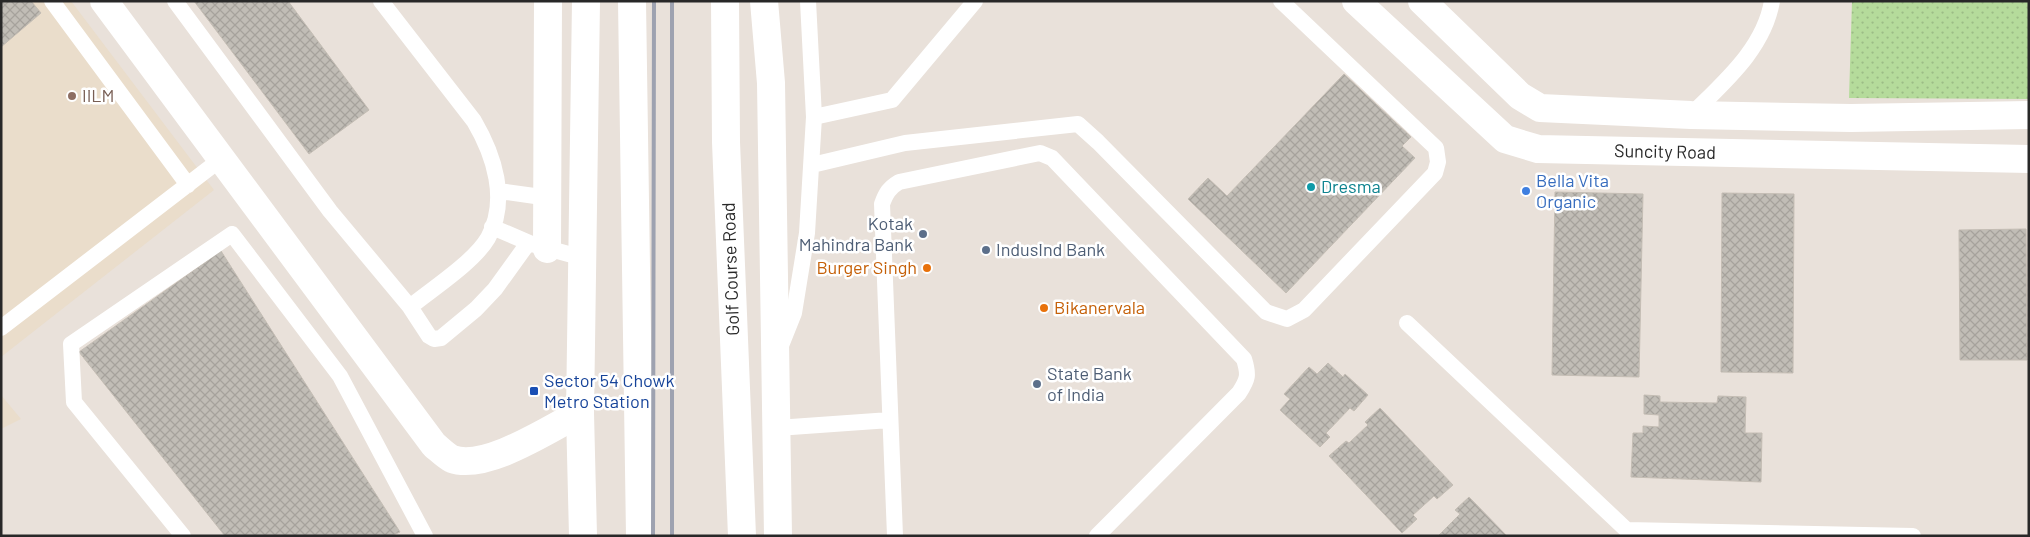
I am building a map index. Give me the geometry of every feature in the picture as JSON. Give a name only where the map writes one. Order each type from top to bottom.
[{"type":"street","points":[[104,1],[434,445],[450,458],[462,461],[489,459],[580,413]]},
{"type":"street","points":[[540,246],[549,198],[548,1]]},
{"type":"street","points":[[583,536],[580,413],[586,1]]},
{"type":"street","points":[[632,1],[640,536]]},
{"type":"street","name":"Golf Course Road","points":[[724,1],[726,142],[742,536]]},
{"type":"street","points":[[764,1],[771,83],[778,536]]},
{"type":"street","name":"Suncity Road","points":[[1356,1],[1505,139],[1538,149],[2029,159]]},
{"type":"street","points":[[1422,1],[1520,96],[1540,108],[1691,115],[1851,118],[2029,115]]},
{"type":"lane","points":[[52,1],[188,185]]},
{"type":"lane","points":[[174,1],[330,211],[410,307],[429,336],[434,339],[441,338],[476,309],[495,290],[523,249],[540,246]]},
{"type":"lane","points":[[381,1],[474,120],[485,140],[494,167],[499,191],[498,207],[488,238],[465,263],[410,307]]},
{"type":"lane","points":[[775,362],[794,313],[807,233],[814,117],[808,1]]},
{"type":"lane","points":[[814,117],[892,100],[975,1]]},
{"type":"lane","points":[[812,165],[904,143],[1078,124],[1266,312],[1287,319],[1304,310],[1435,173],[1438,162],[1436,148],[1281,1]]},
{"type":"lane","points":[[1691,115],[1732,73],[1758,41],[1772,1]]},
{"type":"lane","points":[[895,536],[882,204],[886,193],[891,186],[898,182],[1034,154],[1045,154],[1052,158],[1244,360],[1248,372],[1245,383],[1239,392],[1097,536]]},
{"type":"lane","points":[[1,328],[221,159]]},
{"type":"lane","points":[[499,191],[549,198]]},
{"type":"lane","points":[[492,228],[540,246],[583,258]]},
{"type":"lane","points":[[183,536],[74,402],[71,344],[232,234],[340,376],[425,536]]},
{"type":"lane","points":[[1408,324],[1630,533],[1913,536]]},
{"type":"lane","points":[[777,428],[890,420]]},
{"type":"shaded area","name":"IILM","points":[[1,1],[71,1],[214,190],[1,357]]},
{"type":"shaded area","points":[[1,395],[21,419],[1,429]]},
{"type":"green space","points":[[1852,1],[2029,1],[2029,99],[1849,98]]},
{"type":"building","points":[[1,1],[31,1],[41,13],[1,47]]},
{"type":"building","points":[[194,1],[288,1],[369,110],[309,154]]},
{"type":"building","name":"Dresma","points":[[1344,74],[1411,137],[1402,146],[1415,158],[1286,293],[1188,199],[1208,178],[1227,196]]},
{"type":"building","points":[[1555,192],[1643,194],[1639,377],[1552,375]]},
{"type":"building","points":[[1722,193],[1794,194],[1793,373],[1721,372]]},
{"type":"building","points":[[2026,229],[2027,360],[1960,360],[1959,230]]},
{"type":"building","points":[[221,251],[400,532],[391,536],[225,536],[79,352]]},
{"type":"building","points":[[1328,363],[1343,377],[1345,374],[1368,395],[1354,411],[1350,408],[1326,433],[1330,437],[1320,447],[1280,410],[1290,399],[1284,394],[1309,367],[1317,374]]},
{"type":"building","points":[[1644,395],[1660,396],[1660,402],[1717,403],[1718,396],[1746,397],[1745,433],[1762,433],[1761,482],[1631,477],[1633,433],[1643,433],[1643,426],[1659,427],[1659,415],[1644,414]]},
{"type":"building","points":[[1380,408],[1453,485],[1437,499],[1434,496],[1413,515],[1417,519],[1402,533],[1329,456],[1346,441],[1349,443],[1368,425],[1365,422]]},
{"type":"building","points":[[1469,497],[1507,536],[1438,536],[1460,514],[1455,510]]},
{"type":"railway","points":[[653,536],[654,1]]},
{"type":"railway","points":[[672,1],[672,536]]},
{"type":"place","name":"IILM","points":[[72,96]]},
{"type":"place","name":"Dresma","points":[[1311,187]]},
{"type":"place","name":"Bella Vita Organic","points":[[1526,191]]},
{"type":"place","name":"Kotak Mahindra Bank","points":[[923,234]]},
{"type":"place","name":"IndusInd Bank","points":[[986,250]]},
{"type":"place","name":"Burger Singh","points":[[927,268]]},
{"type":"place","name":"Bikanervala","points":[[1044,308]]},
{"type":"place","name":"State Bank of India","points":[[1037,384]]},
{"type":"place","name":"Sector 54 Chowk Metro Station","points":[[534,391]]}]
